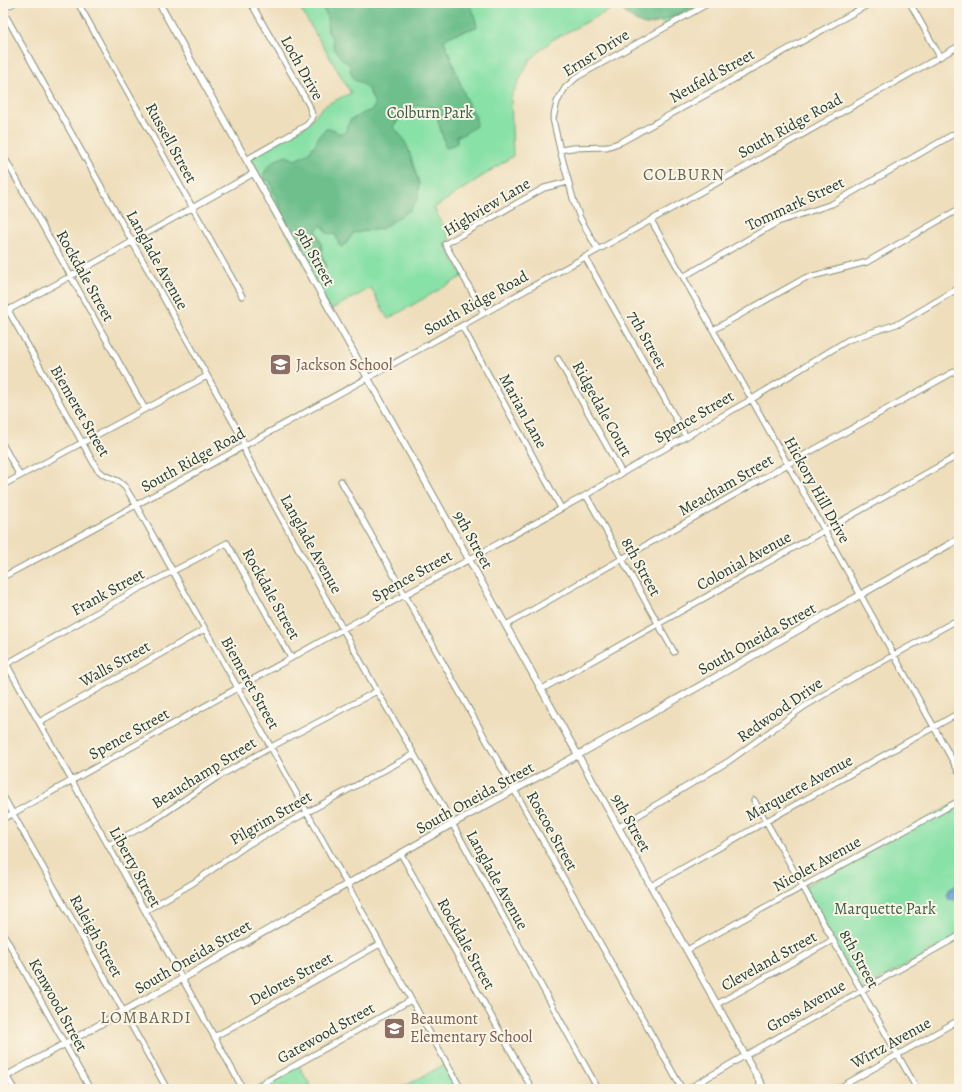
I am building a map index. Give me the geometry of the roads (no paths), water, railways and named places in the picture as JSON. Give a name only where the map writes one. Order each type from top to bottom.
[{"type":"street","points":[[3,10],[14,3]]},
{"type":"street","name":"Russell Street","points":[[78,3],[242,296]]},
{"type":"street","name":"9th Street","points":[[159,3],[764,1089]]},
{"type":"street","name":"Loch Drive","points":[[246,160],[307,125],[313,117],[309,105],[251,3]]},
{"type":"street","name":"Ernst Drive","points":[[598,250],[580,218],[568,182],[553,119],[557,102],[565,88],[577,77],[709,3]]},
{"type":"street","name":"Neufeld Street","points":[[560,150],[572,148],[607,147],[621,142],[871,3]]},
{"type":"street","points":[[910,3],[940,57]]},
{"type":"street","name":"Langlade Avenue","points":[[3,10],[131,242],[242,438],[246,454],[414,754],[598,1089]]},
{"type":"street","name":"South Ridge Road","points":[[3,577],[244,447],[462,326],[959,46]]},
{"type":"street","name":"Tommark Street","points":[[683,277],[778,222],[832,204],[959,131]]},
{"type":"street","name":"Rockdale Street","points":[[3,155],[145,409]]},
{"type":"street","points":[[6,311],[254,173]]},
{"type":"street","name":"Highview Lane","points":[[484,313],[445,244],[544,188],[568,182]]},
{"type":"street","points":[[713,330],[805,278],[867,262],[959,209]]},
{"type":"street","name":"Hickory Hill Drive","points":[[651,220],[959,772]]},
{"type":"street","name":"7th Street","points":[[585,257],[686,437]]},
{"type":"street","name":"Spence Street","points":[[3,820],[343,629],[586,495],[752,399],[848,340],[900,323],[959,288]]},
{"type":"street","name":"Biemeret Street","points":[[3,301],[6,311],[97,468],[104,475],[118,481],[125,487],[136,505],[461,1089]]},
{"type":"street","name":"Marian Lane","points":[[462,326],[562,508]]},
{"type":"street","name":"Ridgedale Court","points":[[558,358],[622,473]]},
{"type":"street","name":"Meacham Street","points":[[506,625],[959,368]]},
{"type":"street","points":[[3,485],[207,376]]},
{"type":"street","points":[[3,445],[20,476]]},
{"type":"street","name":"Colonial Avenue","points":[[542,689],[959,455]]},
{"type":"street","name":"Roscoe Street","points":[[341,481],[682,1089]]},
{"type":"street","name":"8th Street","points":[[586,495],[674,652]]},
{"type":"street","name":"South Oneida Street","points":[[5,1077],[182,979],[452,824],[578,755],[959,540]]},
{"type":"street","name":"Rockdale Street","points":[[227,542],[292,658]]},
{"type":"street","name":"Frank Street","points":[[5,665],[227,542]]},
{"type":"street","name":"Redwood Drive","points":[[619,827],[729,761],[805,706],[894,654],[959,619]]},
{"type":"street","name":"Walls Street","points":[[39,722],[205,629]]},
{"type":"street","name":"Liberty Street","points":[[3,658],[5,665],[39,722],[243,1089]]},
{"type":"street","name":"Beauchamp Street","points":[[108,845],[150,823],[216,778],[271,747],[378,691]]},
{"type":"street","name":"Marquette Avenue","points":[[651,886],[959,713]]},
{"type":"street","name":"Pilgrim Street","points":[[145,911],[193,883],[249,844],[414,754]]},
{"type":"street","name":"Raleigh Street","points":[[3,796],[166,1089]]},
{"type":"street","name":"8th Street","points":[[754,800],[917,1089]]},
{"type":"street","name":"Nicolet Avenue","points":[[687,950],[959,801]]},
{"type":"street","name":"Rockdale Street","points":[[401,854],[532,1089]]},
{"type":"street","name":"Kenwood Street","points":[[3,933],[90,1089]]},
{"type":"street","name":"Gross Avenue","points":[[688,1089],[959,936]]},
{"type":"street","name":"Cleveland Street","points":[[717,1004],[833,940]]},
{"type":"street","name":"Delores Street","points":[[214,1037],[380,944]]},
{"type":"street","name":"Gatewood Street","points":[[253,1089],[412,1000]]},
{"type":"street","name":"Wirtz Avenue","points":[[837,1089],[959,1020]]},
{"type":"street","points":[[3,1070],[5,1077],[14,1089]]},
{"type":"water","points":[[959,884],[959,897],[954,900],[949,899],[947,894],[950,889]]},
{"type":"place","name":"Jackson School","points":[[280,365]]},
{"type":"place","name":"Beaumont Elementary School","points":[[394,1028]]},
{"type":"district","name":"COLBURN","points":[[684,174]]},
{"type":"district","name":"LOMBARDI","points":[[146,1017]]},
{"type":"park label","name":"Colburn Park","points":[[430,113]]},
{"type":"park label","name":"Marquette Park","points":[[885,909]]}]
